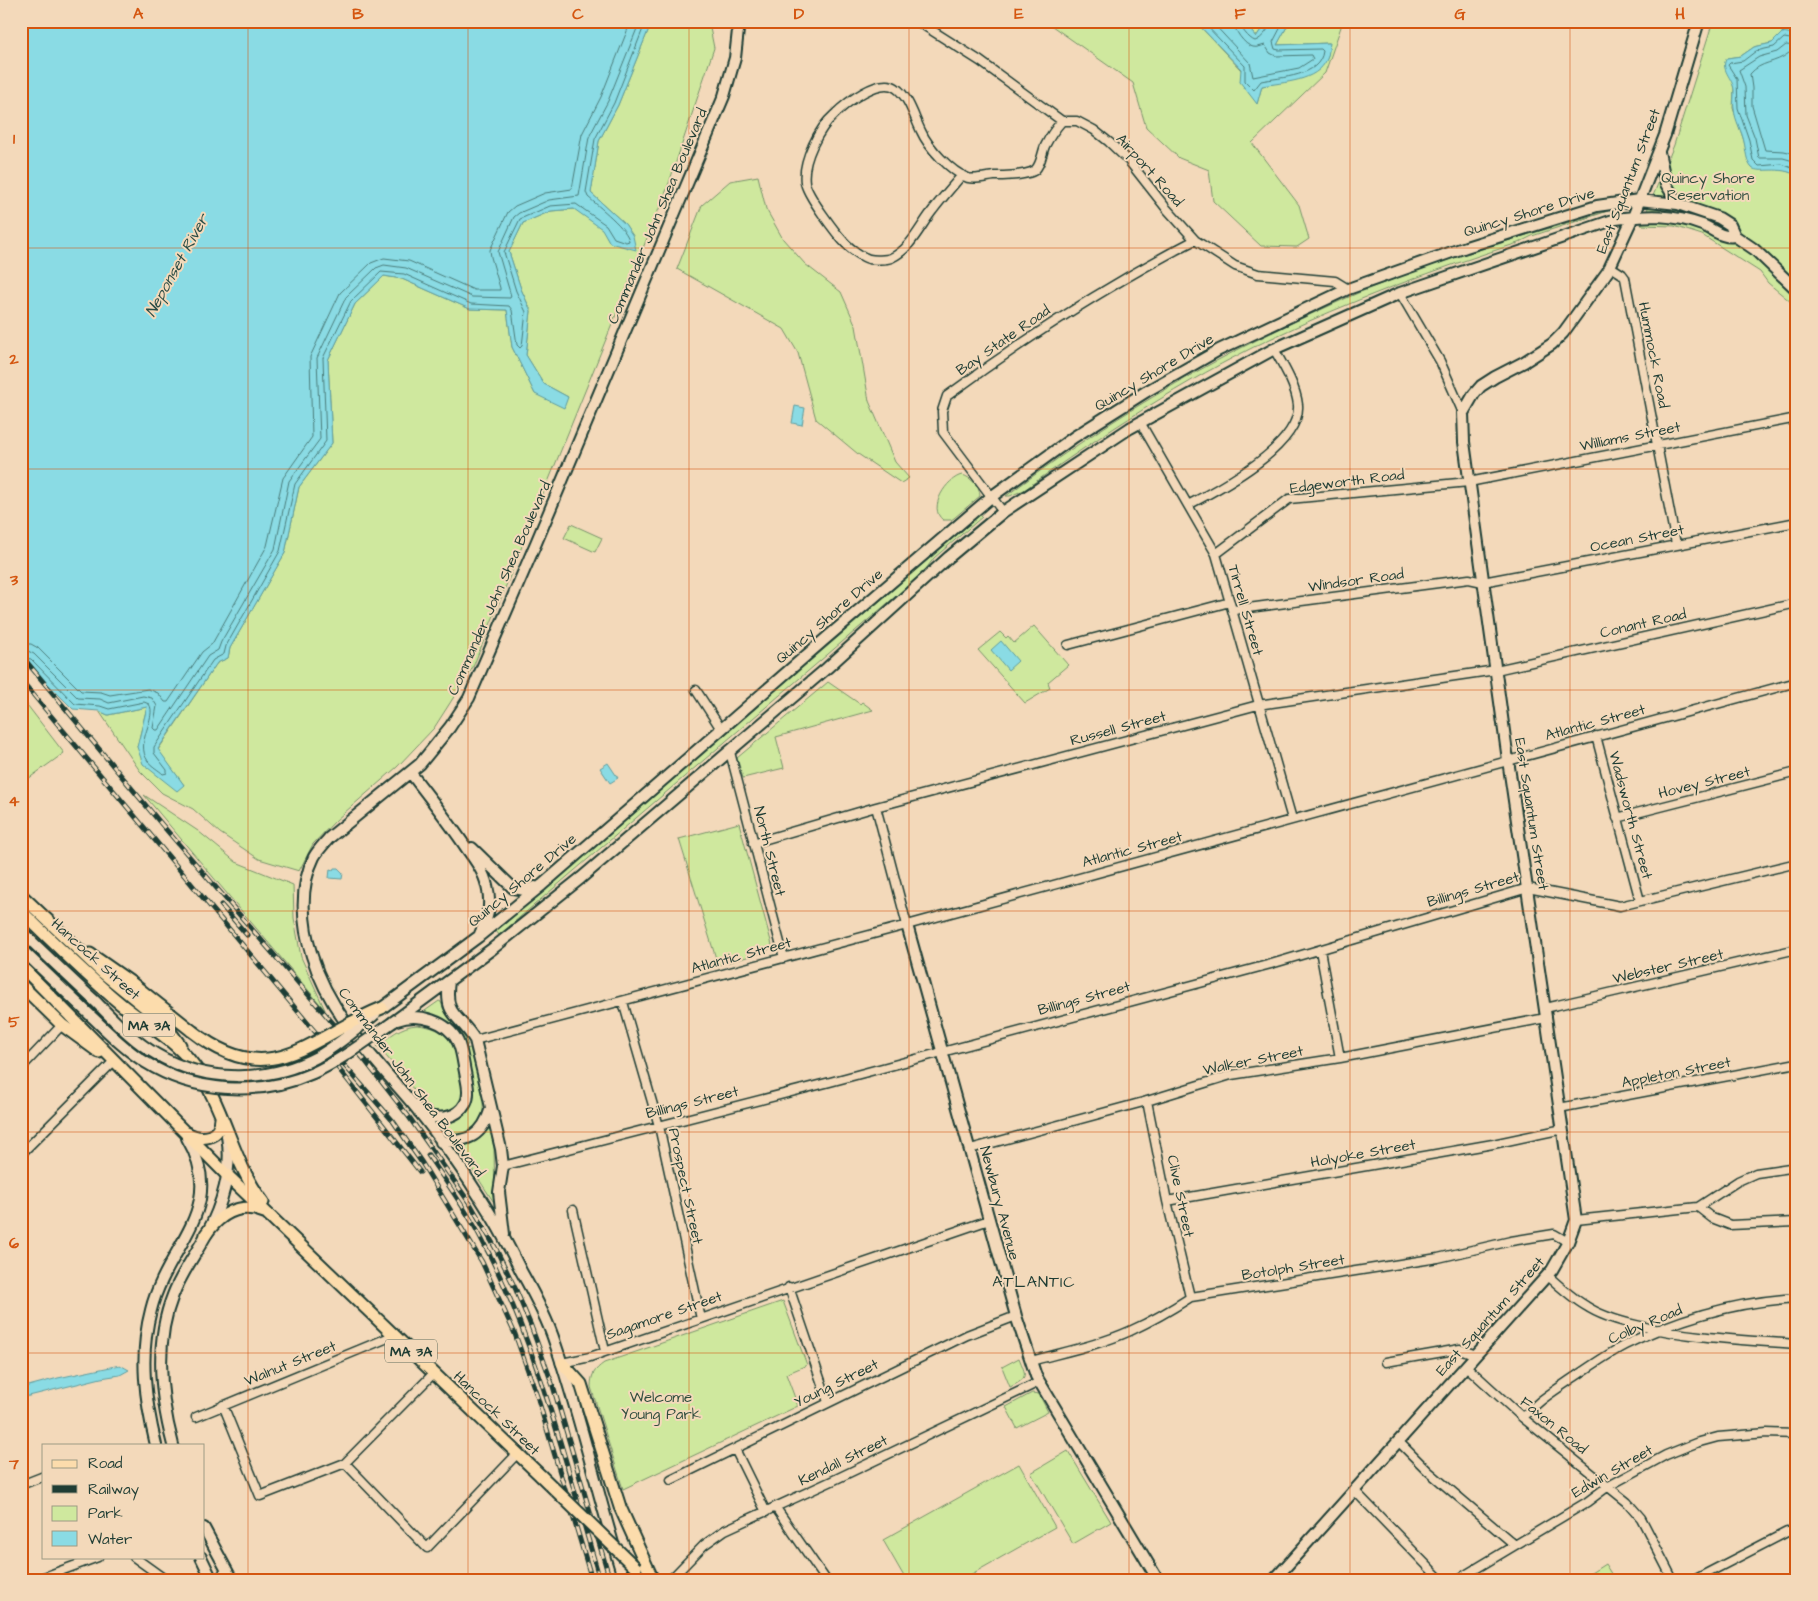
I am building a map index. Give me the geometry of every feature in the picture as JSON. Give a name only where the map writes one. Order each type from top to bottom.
[{"type":"main road","name":"Commander John Shea Boulevard","points":[[562,1363],[546,1318],[505,1241],[471,1184],[419,1112],[339,1014],[328,995],[311,955],[306,933],[304,901],[306,878],[314,857],[329,838],[410,772],[430,752],[450,727],[468,698],[488,655],[724,96],[735,58],[739,21]]},
{"type":"main road","name":"East Squantum Street","points":[[1274,1580],[1556,1265],[1568,1242],[1576,1220],[1483,582],[1464,442],[1463,413],[1480,386],[1537,355],[1558,338],[1611,267],[1633,217],[1658,151],[1699,21]]},
{"type":"main road","points":[[1658,151],[1666,184],[1678,204]]},
{"type":"main road","name":"Quincy Shore Drive","points":[[21,931],[137,1041],[165,1059],[204,1072],[220,1075],[245,1076],[293,1067],[316,1058],[332,1048],[382,1008],[478,937],[542,885],[991,497],[1074,437],[1162,382],[1219,350],[1348,289],[1466,247],[1597,206],[1638,200],[1678,204],[1719,218],[1730,224],[1735,236],[1754,249],[1797,290]]},
{"type":"main road","name":"Quincy Shore Drive","points":[[21,949],[116,1040],[137,1057],[167,1074],[201,1085],[227,1089],[245,1089],[289,1082],[314,1073],[340,1059],[393,1022],[449,981],[581,878],[730,752],[949,557],[1003,512],[1140,422],[1274,349],[1400,292],[1616,219],[1654,215],[1670,216],[1701,225],[1725,236],[1735,236]]},
{"type":"main road","points":[[410,772],[460,838],[482,871],[487,884],[489,899],[488,916],[478,937]]},
{"type":"main road","points":[[460,838],[513,888],[525,890],[542,885]]},
{"type":"main road","points":[[21,894],[102,972],[162,1021],[189,1059]]},
{"type":"main road","name":"Hancock Street","points":[[21,911],[104,990],[189,1059],[205,1084],[255,1191],[281,1226]]},
{"type":"main road","name":"Newbury Avenue","points":[[907,925],[1016,1316],[1039,1382],[1158,1580]]},
{"type":"main road","points":[[58,930],[133,984],[208,1043],[229,1054],[246,1058],[271,1059],[302,1050],[352,1022],[382,1008]]},
{"type":"main road","name":"Hancock Street","points":[[22,967],[226,1174],[648,1580]]},
{"type":"main road","points":[[449,981],[447,1002],[450,1010],[475,1040],[498,1132],[502,1166],[499,1192],[505,1241]]},
{"type":"main road","points":[[21,984],[62,1025],[91,1048],[114,1061]]},
{"type":"main road","points":[[393,1022],[412,1018],[438,1023],[449,1030],[460,1046],[469,1092],[465,1106],[457,1114],[445,1117],[434,1117],[419,1112]]},
{"type":"main road","points":[[441,1142],[459,1141],[471,1137],[481,1129],[487,1120],[491,1108]]},
{"type":"main road","points":[[183,1131],[200,1138],[211,1136],[218,1131],[223,1122]]},
{"type":"main road","points":[[173,1444],[162,1388],[160,1362],[162,1338],[172,1297],[206,1234],[220,1201],[226,1174],[228,1145],[223,1122]]},
{"type":"main road","points":[[156,1444],[144,1375],[146,1330],[158,1286],[193,1223],[201,1198],[202,1182],[199,1164],[183,1131]]},
{"type":"main road","points":[[206,1234],[220,1217],[231,1211],[252,1209],[267,1214]]},
{"type":"main road","points":[[562,1363],[624,1580]]},
{"type":"main road","points":[[562,1363],[581,1384],[620,1507],[654,1580]]},
{"type":"main road","points":[[205,1530],[229,1575]]},
{"type":"main road","points":[[201,1558],[214,1580]]},
{"type":"street","name":"Airport Road","points":[[917,21],[980,61],[1062,121],[1077,121],[1094,130],[1129,161],[1166,208],[1195,240],[1241,270],[1280,278],[1335,281],[1348,289]]},
{"type":"street","points":[[962,175],[932,211],[905,249],[890,259],[869,259],[846,244],[809,196],[804,182],[806,162],[809,154],[828,120],[843,106],[871,88],[882,85],[897,89],[908,104],[927,141],[955,172],[970,178],[1023,174],[1034,171],[1039,165],[1052,131],[1062,121]]},
{"type":"street","name":"Bay State Road","points":[[1003,512],[943,432],[942,411],[947,396],[1045,327],[1158,259],[1195,240]]},
{"type":"street","name":"Hummock Road","points":[[1611,267],[1625,278],[1676,544]]},
{"type":"street","points":[[1400,292],[1440,361],[1463,413]]},
{"type":"street","points":[[1188,505],[1232,481],[1264,458],[1290,431],[1297,419],[1298,405],[1292,386],[1274,349]]},
{"type":"street","name":"Williams Street","points":[[1469,482],[1797,418]]},
{"type":"street","name":"Tirrell Street","points":[[1140,422],[1216,554],[1292,819]]},
{"type":"street","name":"Edgeworth Road","points":[[1216,554],[1288,499],[1469,482]]},
{"type":"street","name":"Ocean Street","points":[[1483,582],[1797,522]]},
{"type":"street","name":"Windsor Road","points":[[1232,610],[1469,579],[1483,582]]},
{"type":"street","points":[[1068,645],[1230,602]]},
{"type":"street","name":"Conant Road","points":[[1496,670],[1797,603]]},
{"type":"street","name":"Russell Street","points":[[753,843],[876,807],[1258,705],[1496,670]]},
{"type":"street","name":"Atlantic Street","points":[[475,1040],[623,1002],[1797,682]]},
{"type":"street","points":[[696,690],[721,729]]},
{"type":"street","name":"Wadsworth Street","points":[[1596,736],[1640,901]]},
{"type":"street","name":"North Street","points":[[730,752],[784,958]]},
{"type":"street","name":"Hovey Street","points":[[1617,818],[1797,772]]},
{"type":"street","name":"Newbury Avenue","points":[[876,807],[907,925]]},
{"type":"street","name":"Billings Street","points":[[502,1166],[942,1052],[1320,950],[1528,888],[1620,906],[1797,863]]},
{"type":"street","points":[[1320,950],[1340,1058]]},
{"type":"street","name":"Webster Street","points":[[1545,1013],[1797,950]]},
{"type":"street","name":"Prospect Street","points":[[623,1002],[659,1126],[701,1319]]},
{"type":"street","name":"Walker Street","points":[[970,1149],[1231,1075],[1340,1058],[1545,1013]]},
{"type":"street","points":[[21,1068],[62,1025]]},
{"type":"street","points":[[21,1154],[114,1061]]},
{"type":"street","name":"Appleton Street","points":[[1559,1108],[1797,1063]]},
{"type":"street","name":"Clive Street","points":[[1147,1100],[1167,1201],[1190,1297]]},
{"type":"street","name":"Holyoke Street","points":[[1167,1201],[1484,1146],[1563,1129]]},
{"type":"street","points":[[1576,1220],[1698,1207],[1738,1181],[1756,1173],[1797,1166]]},
{"type":"street","points":[[1698,1207],[1712,1218],[1730,1225],[1797,1222]]},
{"type":"street","points":[[572,1210],[605,1351]]},
{"type":"street","name":"Sagamore Street","points":[[562,1363],[590,1357],[789,1287],[989,1220]]},
{"type":"street","name":"Botolph Street","points":[[1031,1361],[1129,1332],[1165,1314],[1190,1297],[1438,1258],[1511,1241],[1554,1234],[1568,1242]]},
{"type":"street","points":[[1546,1275],[1586,1306],[1614,1319],[1659,1331],[1705,1338],[1797,1344]]},
{"type":"street","points":[[789,1287],[828,1402]]},
{"type":"street","name":"Colby Road","points":[[1523,1418],[1533,1406],[1625,1345],[1710,1312],[1743,1305],[1797,1298]]},
{"type":"street","name":"Young Street","points":[[671,1480],[967,1334],[1016,1316]]},
{"type":"street","name":"Walnut Street","points":[[196,1416],[395,1336]]},
{"type":"street","points":[[1386,1362],[1460,1349],[1476,1355]]},
{"type":"street","name":"Faxon Road","points":[[1466,1366],[1523,1418],[1627,1502],[1641,1518],[1673,1580]]},
{"type":"street","points":[[223,1405],[260,1496],[345,1463],[434,1373]]},
{"type":"street","name":"Kendall Street","points":[[670,1580],[715,1536],[725,1530],[776,1508],[1039,1382]]},
{"type":"street","name":"Edwin Street","points":[[1457,1580],[1584,1504],[1607,1487],[1666,1456],[1696,1443],[1718,1437],[1797,1434]]},
{"type":"street","points":[[1398,1441],[1428,1471],[1515,1545]]},
{"type":"street","points":[[734,1449],[766,1512]]},
{"type":"street","points":[[345,1463],[427,1548],[517,1454]]},
{"type":"street","points":[[21,1485],[42,1477]]},
{"type":"street","points":[[1354,1490],[1441,1580]]},
{"type":"street","points":[[776,1508],[826,1580]]},
{"type":"street","points":[[1694,1580],[1786,1532],[1797,1532]]},
{"type":"street","points":[[36,1580],[95,1558]]},
{"type":"street","points":[[135,1558],[166,1580]]},
{"type":"street","points":[[214,1580],[229,1575]]},
{"type":"green space","points":[[652,21],[695,21],[710,28],[714,48],[667,189],[473,667],[434,728],[397,767],[336,820],[313,844],[299,871],[259,859],[220,833],[193,809],[162,793],[140,771],[99,711],[108,715],[147,707],[137,747],[184,785],[158,750],[217,663],[228,658],[230,648],[285,553],[299,487],[332,443],[328,360],[355,304],[384,276],[402,279],[470,309],[507,310],[512,347],[535,394],[568,397],[544,384],[526,355],[531,311],[521,289],[509,252],[523,223],[551,211],[575,209],[603,229],[610,243],[633,236],[625,224],[591,193],[599,141],[618,105]]},
{"type":"green space","points":[[1045,21],[1195,21],[1241,70],[1257,104],[1262,86],[1302,78],[1327,59],[1329,43],[1277,45],[1290,21],[1343,21],[1325,73],[1252,143],[1299,205],[1309,239],[1297,247],[1261,246],[1213,201],[1209,170],[1179,158],[1146,127],[1133,83]]},
{"type":"green space","points":[[1243,21],[1267,21],[1256,37]]},
{"type":"green space","name":"Quincy Shore Reservation","points":[[1713,21],[1797,21],[1797,35],[1783,32],[1772,43],[1754,47],[1741,56],[1727,58],[1734,89],[1733,108],[1749,163],[1752,168],[1781,170],[1797,176],[1797,307],[1768,283],[1760,272],[1702,235],[1674,226],[1641,225],[1674,145]]},
{"type":"green space","points":[[758,176],[766,209],[783,239],[805,264],[841,292],[856,326],[869,401],[895,462],[909,478],[901,483],[858,454],[816,419],[798,353],[784,329],[677,269],[702,205],[730,181]]},
{"type":"green space","points":[[1614,209],[1532,236],[1518,243],[1392,287],[1270,339],[1174,390],[1024,490],[1006,496],[1080,443],[1156,395],[1276,330],[1366,290],[1433,265]]},
{"type":"green space","points":[[962,475],[974,483],[980,496],[951,520],[943,520],[937,508],[938,501],[945,487],[956,477]]},
{"type":"green space","points":[[980,515],[982,517],[934,558],[923,573],[499,935],[496,931]]},
{"type":"green space","points":[[571,524],[602,538],[595,552],[564,538]]},
{"type":"green space","points":[[1034,626],[1068,665],[1048,682],[1050,688],[1025,703],[978,650],[1000,632],[1006,638],[1008,636],[1014,643]]},
{"type":"green space","points":[[828,682],[860,704],[862,702],[873,710],[776,737],[784,768],[743,778],[737,758]]},
{"type":"green space","points":[[21,697],[64,753],[21,784]]},
{"type":"green space","points":[[144,795],[198,831],[236,862],[293,885],[294,918],[301,957],[325,1010]]},
{"type":"green space","points":[[739,823],[772,945],[765,952],[718,965],[679,839]]},
{"type":"green space","points":[[439,1001],[468,1045],[465,1045],[457,1031],[448,1022],[422,1013]]},
{"type":"green space","points":[[417,1025],[436,1029],[442,1033],[455,1051],[463,1092],[459,1102],[445,1111],[439,1112],[429,1108],[377,1046],[401,1029]]},
{"type":"green space","points":[[470,1048],[482,1094],[482,1118],[477,1127],[468,1134],[449,1137],[444,1130],[468,1109],[473,1094],[465,1049]]},
{"type":"green space","points":[[489,1125],[494,1148],[495,1204],[457,1146],[475,1138]]},
{"type":"green space","name":"Welcome Young Park","points":[[783,1301],[807,1365],[786,1374],[798,1406],[623,1489],[591,1387],[592,1376],[595,1371],[604,1363]]},
{"type":"green space","points":[[1019,1358],[1024,1376],[1010,1387],[1002,1367]]},
{"type":"green space","points":[[1032,1393],[1039,1394],[1048,1412],[1017,1428],[1006,1407]]},
{"type":"green space","points":[[1068,1451],[1111,1522],[1073,1544],[1031,1473]]},
{"type":"green space","points":[[1019,1464],[1055,1527],[961,1580],[906,1580],[883,1540]]},
{"type":"green space","points":[[1605,1564],[1615,1580],[1580,1580]]},
{"type":"water","name":"Neponset River","points":[[21,21],[652,21],[618,105],[599,141],[591,193],[625,224],[633,236],[636,250],[610,243],[602,229],[574,209],[551,211],[523,223],[509,252],[521,289],[531,311],[526,355],[544,384],[568,397],[564,408],[535,394],[512,347],[507,310],[470,309],[402,279],[384,276],[355,304],[328,360],[332,443],[299,487],[285,553],[230,648],[228,658],[217,663],[158,749],[184,785],[177,791],[143,764],[137,747],[147,707],[108,715],[99,711],[73,709],[27,663],[21,664]]},
{"type":"water","points":[[1195,21],[1243,21],[1256,37],[1267,21],[1290,21],[1277,45],[1330,43],[1328,56],[1322,67],[1308,77],[1262,86],[1257,104],[1240,82],[1241,69]]},
{"type":"water","points":[[1783,32],[1797,35],[1797,176],[1784,171],[1755,170],[1752,168],[1747,159],[1743,138],[1737,122],[1733,86],[1725,70],[1727,58],[1741,56],[1754,47],[1772,43]]},
{"type":"water","points":[[795,406],[805,408],[802,425],[792,423]]},
{"type":"water","points":[[1001,641],[1018,661],[1008,670],[991,650]]},
{"type":"water","points":[[608,763],[618,778],[610,783],[600,768]]},
{"type":"water","points":[[338,868],[343,873],[342,879],[329,878],[330,869],[333,870]]},
{"type":"water","points":[[120,1365],[129,1370],[120,1375],[21,1398],[21,1388]]},
{"type":"waterway","points":[[1782,21],[1783,32]]},
{"type":"railway","points":[[21,655],[163,826],[363,1058],[409,1117],[471,1205],[496,1249],[531,1326],[553,1386],[610,1580]]},
{"type":"railway","points":[[21,680],[311,1027],[393,1121],[422,1163],[482,1262],[515,1334],[538,1399],[592,1580]]},
{"type":"railway","points":[[221,905],[247,935]]},
{"type":"railway","points":[[335,1064],[420,1172]]},
{"type":"railway","points":[[428,1155],[475,1227],[519,1320],[549,1406],[600,1580]]},
{"type":"district","name":"ATLANTIC","points":[[1034,1281]]}]
